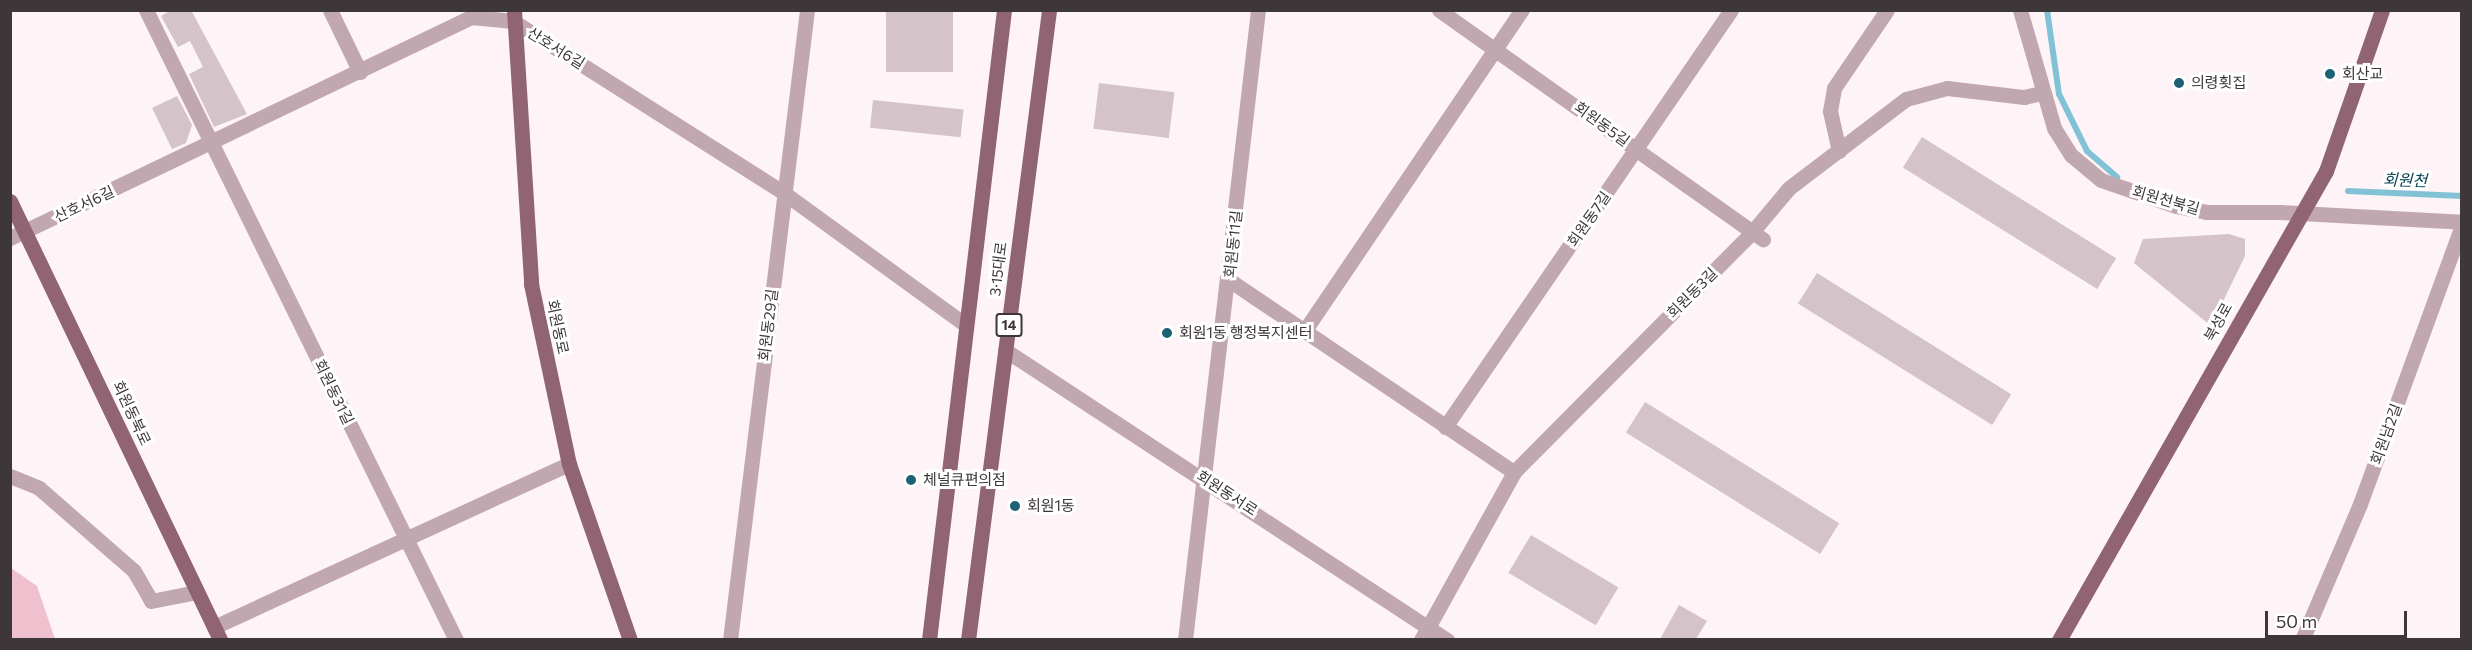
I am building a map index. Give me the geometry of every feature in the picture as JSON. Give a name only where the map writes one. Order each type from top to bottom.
[{"type":"main road","name":"3·15대로","points":[[929,639],[1004,10]]},
{"type":"main road","name":"3·15대로","points":[[968,639],[1049,10]]},
{"type":"main road","name":"북성로","points":[[2060,639],[2326,171],[2382,10]]},
{"type":"main road","name":"회원동로","points":[[513,16],[531,284],[569,464],[630,639]]},
{"type":"main road","name":"회원동북로","points":[[10,201],[217,633]]},
{"type":"street","name":"회원동31길","points":[[146,10],[456,639]]},
{"type":"street","points":[[330,10],[360,72]]},
{"type":"street","name":"회원동29길","points":[[730,639],[807,10]]},
{"type":"street","name":"회원동11길","points":[[1185,639],[1229,280],[1258,10]]},
{"type":"street","name":"회원동5길","points":[[1439,10],[1497,48],[1758,235]]},
{"type":"street","points":[[1305,330],[1522,10]]},
{"type":"street","name":"회원동7길","points":[[1445,427],[1638,149],[1731,10]]},
{"type":"street","points":[[1839,151],[1830,111],[1834,88],[1887,10]]},
{"type":"street","name":"회원천북길","points":[[2020,10],[2042,93],[2054,128],[2071,155],[2101,180],[2176,206],[2206,212],[2303,213],[2462,224]]},
{"type":"street","name":"산호서6길","points":[[10,238],[212,145],[471,17],[513,16],[784,193],[966,325]]},
{"type":"street","name":"회원동3길","points":[[1425,633],[1514,472],[1758,235],[1789,188],[1906,99],[1947,88],[2024,97],[2042,93]]},
{"type":"street","name":"회원남2길","points":[[2302,639],[2361,504],[2462,224]]},
{"type":"street","points":[[1229,280],[1514,472]]},
{"type":"street","name":"회원동서로","points":[[1005,350],[1205,478],[1425,633],[1447,639]]},
{"type":"street","points":[[217,633],[407,538],[569,464]]},
{"type":"street","points":[[10,476],[39,488],[134,571],[151,602],[197,592]]},
{"type":"shaded area","points":[[11,568],[37,586],[55,639],[11,639]]},
{"type":"building","points":[[171,10],[191,10],[247,114],[214,127],[189,74],[203,67],[190,41],[178,47],[161,16]]},
{"type":"building","points":[[886,10],[953,10],[953,72],[886,72]]},
{"type":"building","points":[[1099,83],[1174,92],[1169,138],[1093,129]]},
{"type":"building","points":[[177,96],[192,125],[186,143],[172,149],[152,108]]},
{"type":"building","points":[[873,100],[964,110],[961,137],[870,128]]},
{"type":"building","points":[[1922,137],[2116,258],[2097,289],[1903,168]]},
{"type":"building","points":[[2229,234],[2245,239],[2245,256],[2211,326],[2134,263],[2143,239]]},
{"type":"building","points":[[1817,273],[2011,394],[1992,425],[1798,304]]},
{"type":"building","points":[[1645,402],[1839,523],[1820,554],[1626,433]]},
{"type":"building","points":[[1531,535],[1618,588],[1596,625],[1508,573]]},
{"type":"building","points":[[1679,605],[1707,621],[1696,639],[1660,639]]},
{"type":"waterway","points":[[2047,10],[2059,94],[2087,151],[2117,177]]},
{"type":"waterway","name":"회원천","points":[[2348,191],[2462,196]]},
{"type":"place","name":"회산교","points":[[2330,74]]},
{"type":"place","name":"의령횟집","points":[[2179,83]]},
{"type":"place","name":"회원1동 행정복지센터","points":[[1167,333]]},
{"type":"place","name":"체널큐편의점","points":[[911,480]]},
{"type":"place","name":"회원1동","points":[[1015,506]]}]
